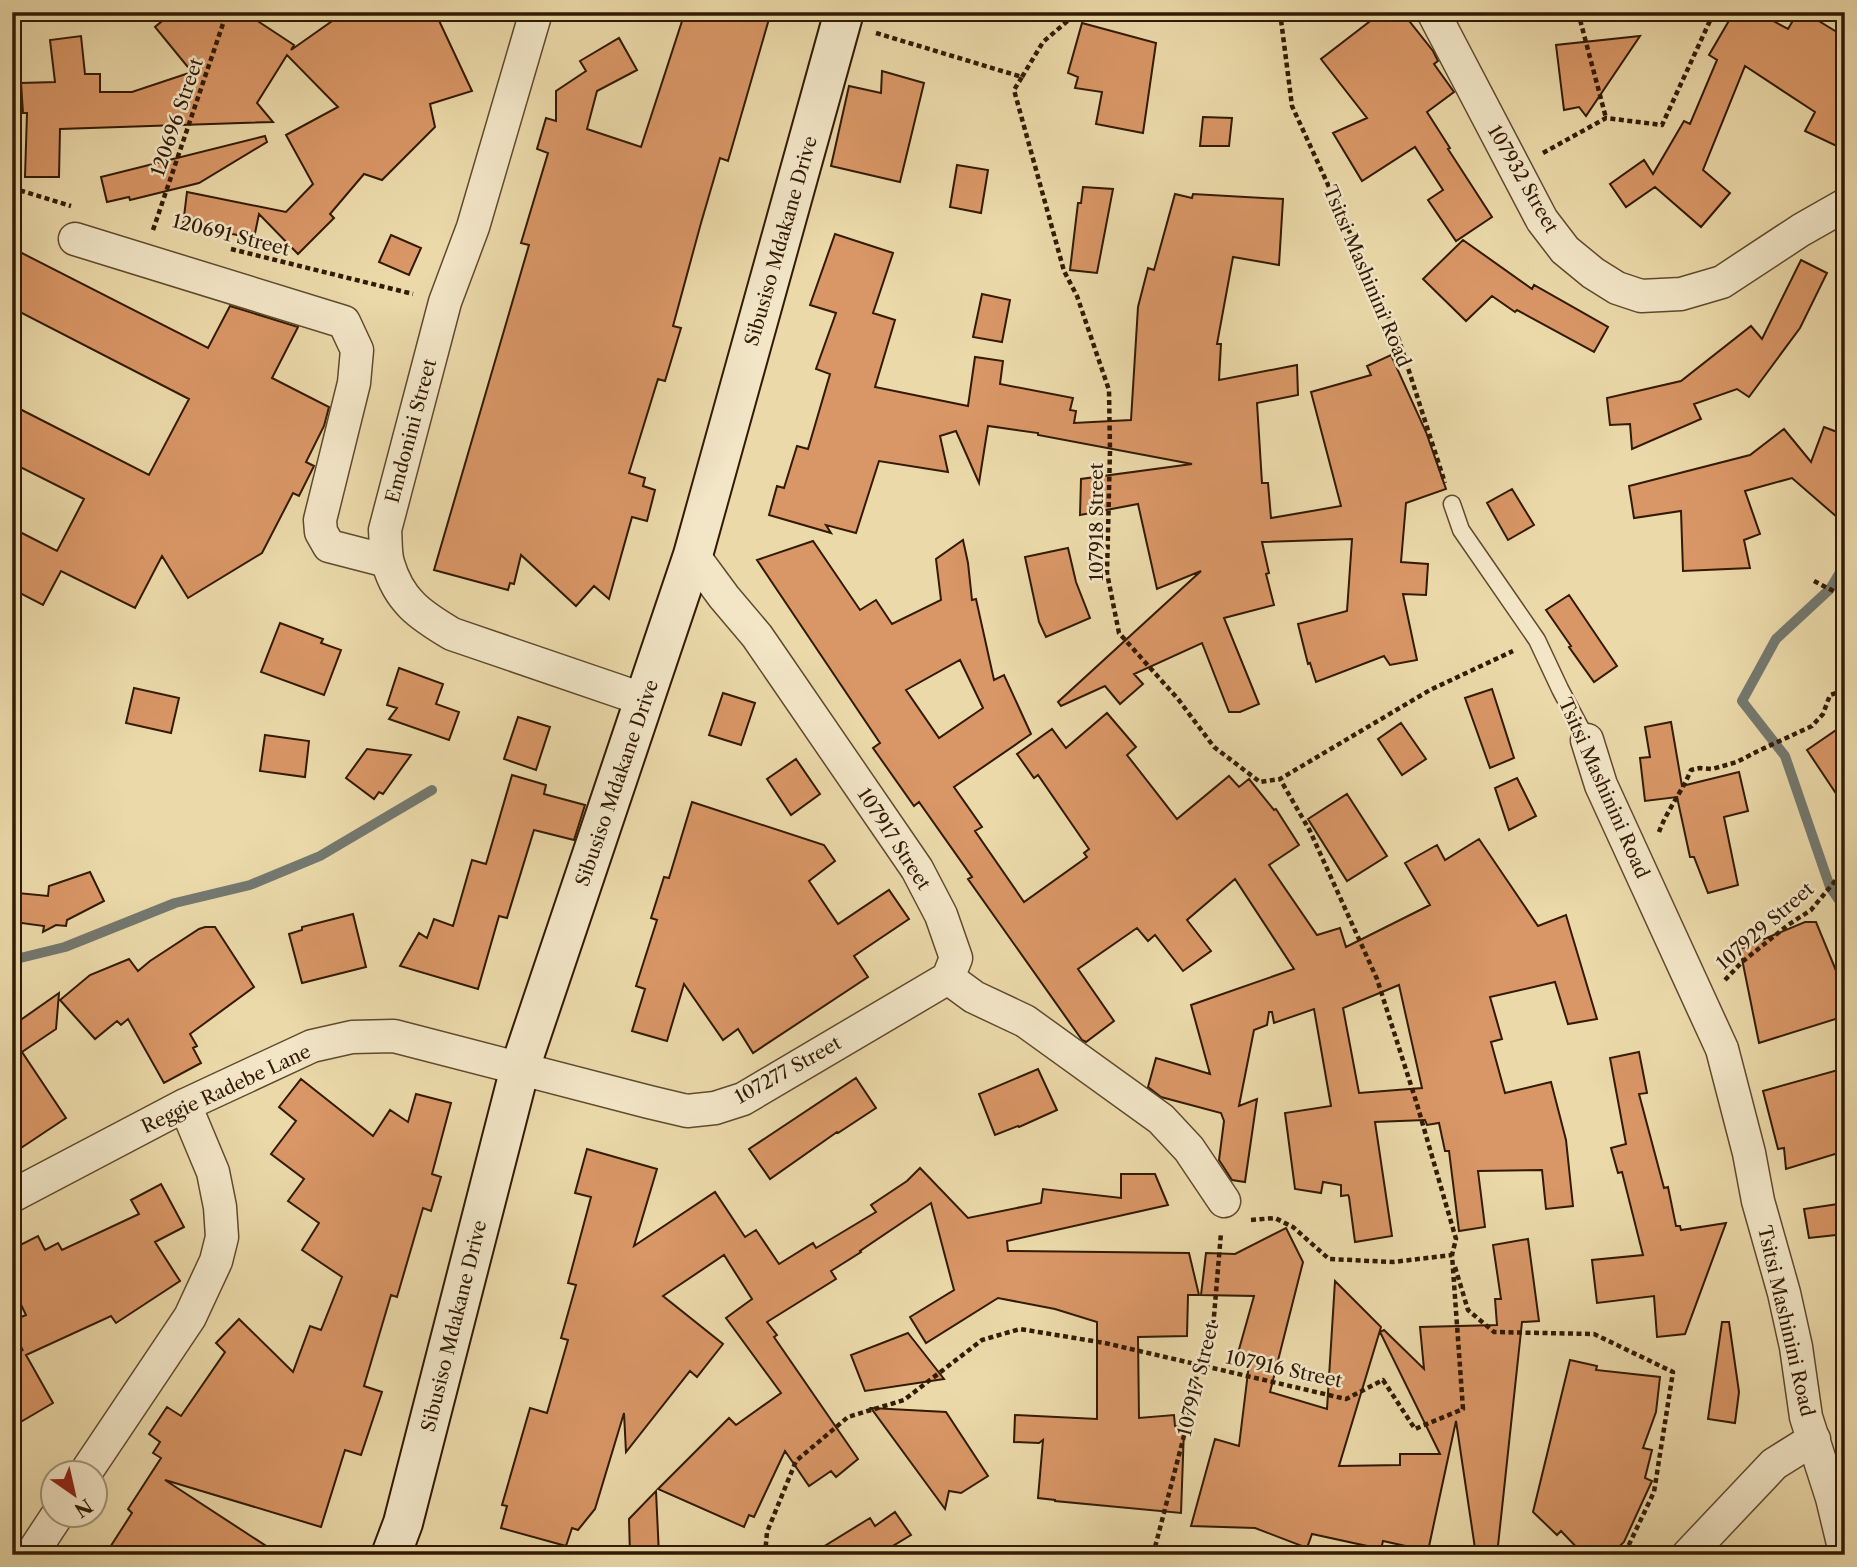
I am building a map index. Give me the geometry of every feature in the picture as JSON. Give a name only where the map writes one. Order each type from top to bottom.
[{"type":"street","name":"Emdonini Street","points":[[536,12],[473,227],[444,302],[385,530],[387,561],[396,584],[411,606],[452,634],[645,700]]},
{"type":"street","name":"107932 Street","points":[[1433,12],[1542,220],[1566,250],[1617,288],[1642,296],[1681,294],[1722,282],[1801,230],[1845,205]]},
{"type":"street","name":"Sibusiso Mdakane Drive","points":[[390,1555],[403,1522],[527,1070],[693,555],[842,20]]},
{"type":"street","points":[[75,239],[344,322],[357,350],[354,383],[320,520],[321,532],[329,546],[387,561]]},
{"type":"street","name":"107917 Street","points":[[693,555],[771,657],[917,869],[942,915],[956,958],[948,978]]},
{"type":"street","name":"Tsitsi Mashinini Road","points":[[1587,740],[1601,785],[1722,1049],[1749,1153],[1758,1201],[1784,1293],[1796,1347],[1806,1417],[1832,1498],[1845,1552]]},
{"type":"street","points":[[948,978],[974,998],[1025,1021],[1161,1119],[1189,1149],[1224,1201]]},
{"type":"street","name":"107277 Street","points":[[527,1070],[687,1111],[715,1108],[743,1099],[948,978]]},
{"type":"street","name":"Reggie Radebe Lane","points":[[12,1196],[186,1105],[312,1046],[352,1037],[394,1036],[527,1070]]},
{"type":"street","points":[[95,1458],[190,1317],[216,1261],[222,1237],[220,1206],[213,1172],[186,1105]]},
{"type":"street","points":[[1688,1555],[1774,1464],[1814,1439]]},
{"type":"street","points":[[31,1555],[49,1528]]},
{"type":"lane","name":"Tsitsi Mashinini Road","points":[[1452,504],[1461,530],[1537,640],[1587,740]]},
{"type":"path","name":"120696 Street","points":[[153,230],[227,12]]},
{"type":"path","name":"107918 Street","points":[[1079,12],[1043,42],[1014,90],[1064,271],[1077,296],[1109,390],[1107,573],[1119,633],[1178,699],[1214,747],[1260,782],[1280,779]]},
{"type":"path","name":"Tsitsi Mashinini Road","points":[[1280,12],[1292,106],[1399,340],[1452,504]]},
{"type":"path","points":[[1578,12],[1606,118]]},
{"type":"path","points":[[1514,168],[1606,118],[1662,125],[1714,12]]},
{"type":"path","points":[[842,20],[873,33],[1022,77]]},
{"type":"path","points":[[12,188],[76,207]]},
{"type":"path","name":"120691 Street","points":[[219,246],[444,302]]},
{"type":"path","points":[[1814,581],[1845,597]]},
{"type":"path","points":[[1280,779],[1430,690],[1537,640]]},
{"type":"path","points":[[1643,876],[1663,820],[1692,771],[1737,762],[1812,726],[1823,714],[1830,695],[1845,690]]},
{"type":"path","name":"107916 Street","points":[[765,1555],[767,1532],[796,1461],[848,1417],[904,1400],[982,1340],[1020,1329],[1105,1343],[1346,1399],[1383,1380],[1415,1429],[1463,1409],[1452,1255],[1456,1239],[1416,1101],[1377,979],[1310,831],[1280,779]]},
{"type":"path","name":"107929 Street","points":[[1702,1003],[1742,962],[1811,910],[1845,869]]},
{"type":"path","points":[[1224,1201],[1247,1221],[1275,1218],[1293,1227],[1329,1259],[1393,1262],[1452,1255],[1468,1310],[1494,1332],[1594,1334],[1673,1372],[1654,1492],[1624,1555]]},
{"type":"path","name":"107917 Street","points":[[1153,1555],[1186,1428],[1199,1364],[1213,1328],[1224,1201]]},
{"type":"building","points":[[173,12],[244,12],[294,45],[291,50],[345,12],[435,12],[472,91],[430,104],[435,127],[382,180],[364,174],[330,214],[334,218],[298,254],[259,214],[254,238],[183,225],[187,192],[286,212],[313,184],[286,135],[338,107],[287,55],[257,103],[273,122],[60,129],[59,177],[25,177],[27,113],[23,113],[21,83],[55,82],[50,40],[81,36],[85,74],[100,74],[100,92],[132,92],[192,72],[155,27]]},
{"type":"building","points":[[685,12],[771,12],[728,161],[720,158],[701,223],[673,326],[681,328],[665,381],[658,379],[629,473],[645,478],[643,486],[655,490],[647,521],[632,517],[609,599],[594,586],[576,606],[521,555],[514,584],[510,583],[508,590],[434,570],[529,245],[521,243],[548,153],[537,149],[546,118],[556,121],[556,91],[586,71],[580,61],[619,38],[637,70],[597,91],[587,129],[641,147]]},
{"type":"building","points":[[1382,12],[1402,12],[1433,51],[1438,61],[1434,64],[1454,92],[1427,112],[1492,217],[1456,241],[1428,200],[1443,190],[1415,147],[1362,181],[1333,133],[1367,118],[1321,59]]},
{"type":"building","points":[[1734,12],[1757,12],[1788,29],[1798,12],[1804,12],[1845,37],[1845,150],[1805,131],[1815,112],[1745,66],[1703,170],[1730,193],[1701,227],[1655,187],[1626,207],[1610,184],[1644,160],[1653,174],[1684,121],[1690,124],[1717,60],[1709,55]]},
{"type":"building","points":[[1082,23],[1156,43],[1143,133],[1096,124],[1102,92],[1075,88],[1078,77],[1068,73]]},
{"type":"building","points":[[1640,36],[1586,116],[1579,107],[1564,110],[1556,45]]},
{"type":"building","points":[[882,71],[924,83],[900,182],[831,166],[849,86],[881,93]]},
{"type":"building","points":[[1203,117],[1232,118],[1229,146],[1200,146]]},
{"type":"building","points":[[265,136],[267,142],[199,183],[130,200],[129,197],[107,202],[101,177]]},
{"type":"building","points":[[957,165],[988,170],[981,213],[950,207]]},
{"type":"building","points":[[1083,187],[1113,189],[1097,273],[1070,270],[1078,203],[1081,203]]},
{"type":"building","points":[[1175,194],[1192,198],[1193,194],[1283,199],[1279,265],[1233,257],[1217,344],[1221,344],[1219,380],[1297,365],[1298,395],[1257,403],[1262,483],[1268,483],[1271,518],[1341,506],[1311,392],[1371,375],[1367,366],[1391,355],[1426,432],[1446,489],[1406,503],[1401,562],[1428,564],[1426,595],[1403,594],[1417,660],[1390,665],[1384,656],[1316,682],[1310,663],[1308,664],[1298,624],[1347,611],[1352,539],[1262,542],[1274,605],[1224,618],[1259,704],[1240,712],[1229,712],[1202,643],[1134,674],[1143,684],[1120,704],[1105,686],[1061,706],[1058,702],[1201,571],[1157,589],[1138,504],[1080,515],[1081,479],[1192,464],[1038,433],[988,426],[979,483],[956,431],[940,436],[948,472],[879,461],[856,533],[826,525],[831,533],[769,515],[777,486],[784,488],[797,446],[808,449],[830,374],[816,369],[836,313],[810,305],[835,234],[893,253],[873,313],[895,320],[875,387],[968,406],[975,357],[1003,361],[1000,384],[1073,398],[1070,410],[1076,411],[1074,423],[1131,420],[1138,307],[1148,268],[1154,270]]},
{"type":"building","points":[[391,235],[421,248],[409,275],[379,262]]},
{"type":"building","points":[[1463,240],[1532,289],[1534,285],[1608,327],[1594,352],[1517,310],[1515,312],[1492,296],[1466,321],[1423,279]]},
{"type":"building","points":[[12,248],[208,348],[230,306],[298,327],[272,378],[329,407],[324,426],[306,462],[314,466],[299,496],[293,493],[262,553],[188,598],[162,556],[135,608],[61,571],[43,605],[12,589],[12,528],[57,551],[84,499],[12,463],[12,405],[149,475],[189,399],[12,308]]},
{"type":"building","points":[[1801,260],[1827,273],[1800,328],[1749,397],[1737,389],[1694,404],[1701,419],[1632,449],[1630,424],[1610,425],[1607,398],[1681,381],[1751,326],[1762,339]]},
{"type":"building","points":[[982,294],[1010,300],[1002,342],[973,337]]},
{"type":"building","points":[[1824,427],[1845,435],[1845,511],[1838,518],[1792,478],[1745,491],[1760,534],[1744,540],[1750,568],[1683,571],[1681,511],[1634,518],[1629,486],[1750,455],[1784,429],[1811,462]]},
{"type":"building","points":[[1512,489],[1534,525],[1508,540],[1487,503]]},
{"type":"building","points":[[963,540],[972,600],[976,599],[994,680],[1004,675],[1031,734],[954,787],[982,827],[975,831],[1024,902],[1087,857],[1084,853],[1089,849],[1038,775],[1034,778],[1017,754],[1052,729],[1066,748],[1107,713],[1136,747],[1127,755],[1177,819],[1229,776],[1239,787],[1249,779],[1274,810],[1276,809],[1299,845],[1269,865],[1317,935],[1340,928],[1346,947],[1430,905],[1405,863],[1437,845],[1445,860],[1479,839],[1538,926],[1566,915],[1597,1019],[1568,1024],[1555,982],[1490,997],[1502,1039],[1491,1042],[1505,1093],[1551,1082],[1566,1140],[1573,1206],[1546,1209],[1542,1170],[1478,1171],[1485,1227],[1459,1231],[1449,1151],[1445,1151],[1439,1123],[1427,1125],[1425,1120],[1375,1122],[1392,1236],[1355,1242],[1349,1197],[1341,1196],[1341,1185],[1323,1182],[1321,1193],[1295,1189],[1285,1113],[1331,1106],[1314,1009],[1274,1023],[1272,1012],[1269,1012],[1267,1025],[1254,1030],[1239,1106],[1257,1099],[1245,1182],[1232,1180],[1219,1160],[1224,1121],[1221,1113],[1161,1097],[1148,1087],[1156,1058],[1210,1074],[1191,1005],[1294,969],[1235,879],[1187,920],[1211,951],[1183,971],[1155,935],[1148,941],[1137,928],[1078,969],[1114,1021],[1086,1042],[1082,1040],[968,879],[972,877],[919,802],[914,806],[873,748],[880,743],[757,560],[813,541],[860,610],[876,600],[892,624],[941,600],[936,559]],"holes":[[[960,660],[983,708],[939,738],[906,690]],[[1399,985],[1422,1088],[1359,1093],[1343,1008]]]},
{"type":"building","points":[[1068,548],[1076,582],[1090,618],[1046,637],[1039,622],[1025,557]]},
{"type":"building","points":[[1569,595],[1617,666],[1594,682],[1546,610]]},
{"type":"building","points":[[280,623],[323,639],[321,643],[341,650],[324,695],[261,672]]},
{"type":"building","points":[[399,668],[443,684],[436,704],[459,712],[449,740],[389,719],[397,708],[387,705]]},
{"type":"building","points":[[134,688],[179,698],[171,733],[126,723]]},
{"type":"building","points":[[1492,689],[1514,758],[1490,768],[1465,698]]},
{"type":"building","points":[[723,693],[755,703],[741,745],[709,735]]},
{"type":"building","points":[[518,717],[550,727],[536,770],[504,759]]},
{"type":"building","points":[[1671,722],[1682,786],[1739,772],[1748,811],[1724,817],[1738,885],[1708,893],[1694,857],[1690,857],[1677,797],[1645,801],[1640,758],[1650,757],[1645,727]]},
{"type":"building","points":[[1401,723],[1426,759],[1402,775],[1378,739]]},
{"type":"building","points":[[1845,724],[1845,807],[1807,750]]},
{"type":"building","points":[[265,735],[309,741],[305,777],[260,771]]},
{"type":"building","points":[[367,749],[411,755],[383,794],[379,792],[374,799],[346,778]]},
{"type":"building","points":[[796,759],[820,794],[791,815],[767,779]]},
{"type":"building","points":[[512,775],[546,785],[544,794],[585,805],[574,840],[534,830],[507,918],[499,916],[478,989],[400,966],[419,933],[427,938],[434,919],[453,926],[472,860],[486,864]]},
{"type":"building","points":[[1517,778],[1536,816],[1509,830],[1495,788]]},
{"type":"building","points":[[1347,794],[1387,856],[1347,881],[1308,819]]},
{"type":"building","points":[[692,802],[824,845],[835,861],[809,881],[838,924],[889,890],[909,919],[854,956],[868,977],[753,1053],[738,1029],[723,1040],[684,984],[667,1041],[632,1031],[645,989],[636,986],[657,920],[651,918],[664,877],[669,878]]},
{"type":"building","points":[[90,872],[104,901],[67,920],[66,926],[56,925],[43,932],[44,926],[14,922],[18,893],[48,896],[49,886]]},
{"type":"building","points":[[353,914],[366,967],[302,983],[289,934],[302,930],[302,927]]},
{"type":"building","points":[[1805,922],[1816,922],[1837,973],[1845,971],[1845,1016],[1759,1043],[1740,949]]},
{"type":"building","points":[[205,927],[215,927],[254,987],[190,1034],[197,1046],[193,1048],[201,1063],[164,1083],[128,1019],[121,1025],[117,1021],[95,1039],[60,1000],[90,975],[129,959],[138,971]]},
{"type":"building","points":[[59,993],[56,1029],[22,1052],[66,1118],[12,1154],[12,1026]]},
{"type":"building","points":[[1639,1052],[1647,1093],[1639,1094],[1664,1188],[1668,1187],[1676,1226],[1680,1226],[1681,1230],[1726,1223],[1685,1334],[1657,1337],[1654,1296],[1597,1303],[1592,1260],[1643,1255],[1622,1172],[1618,1173],[1611,1148],[1626,1144],[1610,1058]]},
{"type":"building","points":[[1845,1068],[1845,1151],[1786,1169],[1784,1148],[1778,1149],[1763,1091]]},
{"type":"building","points":[[1038,1069],[1057,1110],[995,1135],[979,1094]]},
{"type":"building","points":[[856,1078],[876,1108],[770,1179],[749,1149]]},
{"type":"building","points":[[301,1079],[373,1136],[390,1110],[408,1122],[416,1094],[451,1103],[432,1174],[441,1177],[431,1211],[423,1208],[397,1297],[391,1295],[364,1386],[382,1392],[361,1455],[345,1450],[321,1527],[165,1480],[280,1555],[105,1555],[132,1513],[128,1509],[161,1458],[153,1453],[160,1442],[149,1434],[167,1407],[181,1416],[225,1352],[216,1343],[239,1319],[293,1372],[310,1326],[321,1330],[342,1277],[302,1250],[319,1223],[288,1201],[304,1179],[271,1154],[296,1121],[279,1107]]},
{"type":"building","points":[[587,1149],[657,1169],[634,1246],[715,1192],[745,1237],[756,1230],[779,1264],[813,1243],[816,1248],[876,1212],[871,1205],[907,1181],[920,1168],[968,1218],[1041,1203],[1043,1189],[1121,1198],[1121,1174],[1155,1174],[1168,1205],[1007,1241],[1008,1251],[1189,1253],[1199,1295],[1188,1295],[1187,1336],[1138,1337],[1139,1418],[1174,1415],[1175,1426],[1184,1429],[1181,1513],[1038,1498],[1043,1440],[1039,1443],[1014,1442],[1015,1415],[1097,1419],[1097,1322],[1055,1309],[998,1298],[926,1343],[910,1317],[954,1290],[931,1203],[831,1271],[836,1279],[767,1322],[777,1335],[774,1337],[858,1459],[836,1477],[831,1471],[809,1486],[785,1451],[754,1517],[749,1515],[744,1527],[658,1489],[729,1418],[736,1425],[781,1393],[726,1318],[752,1299],[724,1255],[663,1296],[723,1344],[697,1377],[690,1371],[626,1452],[624,1413],[595,1509],[578,1530],[572,1528],[566,1546],[501,1528],[507,1506],[502,1505],[530,1408],[547,1413],[568,1340],[561,1338],[576,1285],[568,1283],[591,1197],[575,1193]]},
{"type":"building","points":[[161,1184],[184,1227],[155,1242],[180,1281],[116,1323],[111,1316],[26,1355],[53,1403],[12,1427],[12,1332],[23,1351],[12,1321],[26,1315],[12,1286],[12,1249],[38,1236],[45,1250],[58,1243],[62,1250],[139,1214],[131,1200]]},
{"type":"building","points":[[1845,1203],[1845,1234],[1809,1238],[1804,1209]]},
{"type":"building","points":[[1286,1228],[1303,1262],[1270,1392],[1327,1409],[1335,1281],[1381,1327],[1339,1466],[1400,1465],[1400,1454],[1440,1454],[1380,1332],[1384,1330],[1424,1369],[1420,1327],[1497,1325],[1495,1299],[1501,1299],[1493,1245],[1528,1239],[1539,1321],[1522,1322],[1497,1555],[1476,1555],[1456,1421],[1428,1551],[1383,1541],[1381,1549],[1312,1534],[1307,1548],[1255,1528],[1191,1526],[1215,1439],[1239,1446],[1249,1364],[1236,1360],[1254,1296],[1201,1295],[1206,1253],[1235,1254]]},
{"type":"building","points":[[1722,1322],[1729,1322],[1739,1392],[1735,1423],[1708,1419]]},
{"type":"building","points":[[908,1333],[944,1379],[865,1391],[851,1355]]},
{"type":"building","points":[[1570,1360],[1597,1366],[1596,1370],[1660,1377],[1656,1412],[1643,1448],[1652,1450],[1645,1478],[1652,1481],[1624,1542],[1610,1555],[1584,1555],[1561,1531],[1557,1535],[1533,1512]]},
{"type":"building","points":[[871,1408],[946,1412],[988,1476],[961,1493],[949,1491],[945,1509]]},
{"type":"building","points":[[656,1491],[659,1555],[630,1555],[629,1519]]},
{"type":"building","points":[[895,1512],[911,1535],[888,1549],[891,1555],[810,1555],[870,1518],[875,1526]]},
{"type":"waterway","points":[[1845,564],[1830,589],[1776,639],[1742,701],[1785,756],[1830,887],[1845,909]]},
{"type":"waterway","points":[[12,960],[65,947],[175,903],[250,885],[320,856],[432,790]]}]
